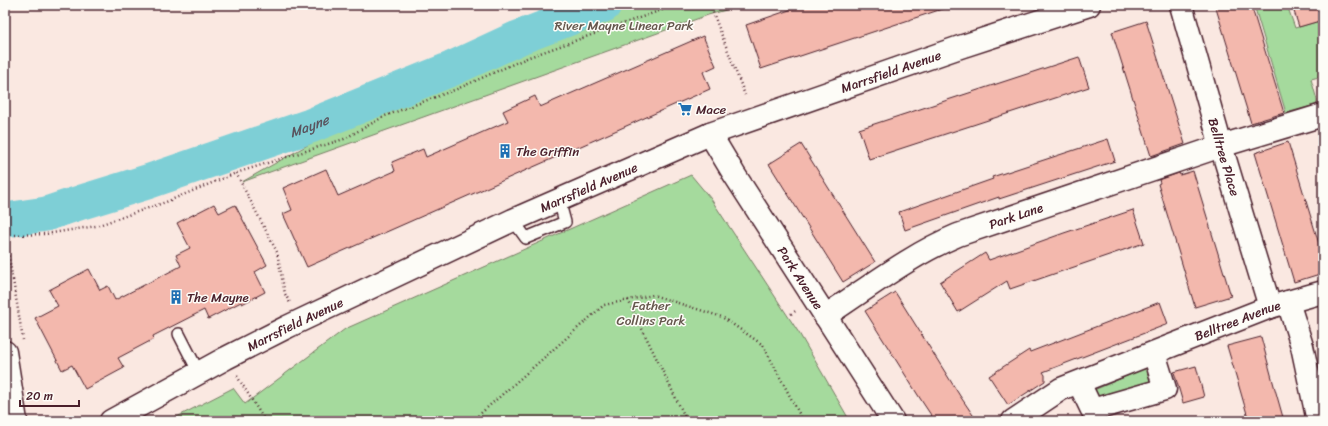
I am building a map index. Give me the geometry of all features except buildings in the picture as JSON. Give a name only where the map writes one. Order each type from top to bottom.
[{"type":"street","name":"Marrsfield Avenue","points":[[110,421],[226,358],[299,322],[513,220],[710,134],[952,49],[1089,5]]},
{"type":"street","name":"Belltree Place","points":[[1181,5],[1221,146],[1279,304],[1302,346],[1318,421]]},
{"type":"street","name":"Park Lane","points":[[825,316],[914,257],[936,244],[958,235],[1221,146],[1323,115]]},
{"type":"street","name":"Park Avenue","points":[[710,134],[734,174],[893,421]]},
{"type":"street","name":"Belltree Avenue","points":[[1013,421],[1061,390],[1279,304],[1323,292]]},
{"type":"street","points":[[5,352],[16,421]]},
{"type":"street","points":[[1079,383],[1092,410],[1165,389],[1154,353]]},
{"type":"lane","points":[[178,334],[199,373]]},
{"type":"path","points":[[15,235],[46,234],[96,226],[166,202],[236,173],[344,139],[385,116],[457,89],[529,56],[676,5]]},
{"type":"path","points":[[710,5],[745,95]]},
{"type":"path","points":[[236,173],[277,252],[285,294],[299,322]]},
{"type":"path","points":[[5,236],[23,340]]},
{"type":"path","points":[[472,421],[604,305],[653,295],[722,317],[763,345],[803,421]]},
{"type":"path","points":[[628,300],[687,421]]},
{"type":"path","points":[[226,358],[265,421]]},
{"type":"green space","name":"River Mayne Linear Park","points":[[621,5],[744,5],[708,15],[242,182],[329,133]]},
{"type":"green space","points":[[1254,5],[1287,5],[1295,28],[1323,20],[1323,76],[1311,79],[1317,100],[1315,105],[1286,113]]},
{"type":"green space","name":"Father Collins Park","points":[[691,175],[711,199],[799,333],[850,421],[169,421],[233,388],[245,404],[345,329]]},
{"type":"green space","points":[[1143,369],[1148,371],[1153,382],[1097,398],[1094,390]]},
{"type":"waterway","name":"Mayne","points":[[5,220],[46,214],[147,182],[310,126],[451,69],[518,38],[604,5]]},
{"type":"place","name":"Mace","points":[[685,109]]},
{"type":"place","name":"The Griffin","points":[[505,151]]},
{"type":"place","name":"The Mayne","points":[[176,297]]}]
